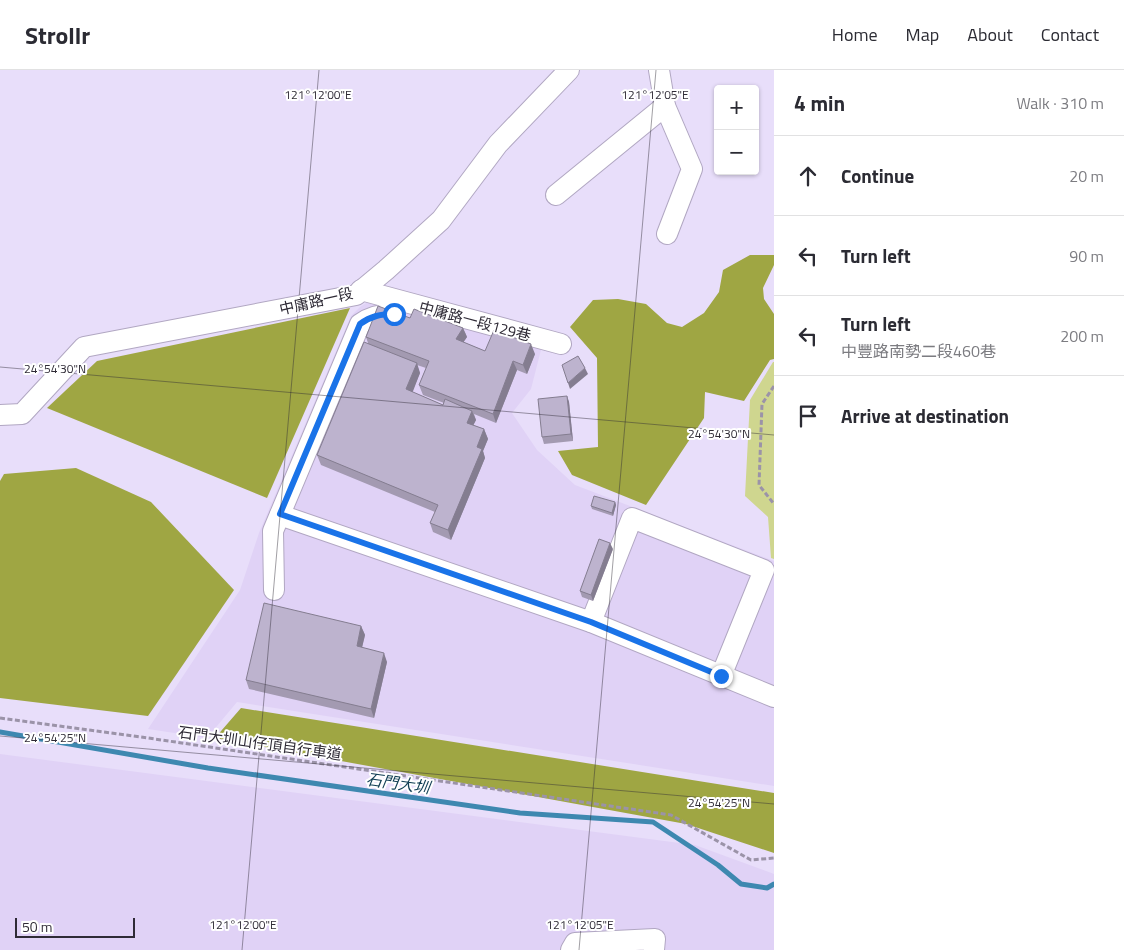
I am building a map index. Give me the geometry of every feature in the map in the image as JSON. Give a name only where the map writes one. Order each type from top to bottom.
[{"type":"street","name":"中庸路一段","points":[[0,415],[22,414],[84,347],[356,294],[386,270],[441,220],[498,144],[569,70]]},
{"type":"street","points":[[659,70],[665,106],[692,169],[667,234]]},
{"type":"street","points":[[556,194],[665,106]]},
{"type":"street","name":"中庸路一段129巷","points":[[361,290],[561,344]]},
{"type":"street","points":[[274,590],[273,531],[360,324],[369,318],[384,314],[394,314]]},
{"type":"street","points":[[280,514],[591,622],[774,697]]},
{"type":"street","points":[[591,622],[632,518],[764,570],[721,676]]},
{"type":"street","points":[[571,950],[575,943],[655,939],[654,950]]},
{"type":"path","points":[[774,386],[762,404],[759,485],[774,504]]},
{"type":"path","name":"石門大圳山仔頂自行車道","points":[[0,718],[671,815],[751,860],[774,858]]},
{"type":"shaded area","points":[[369,301],[542,346],[531,389],[512,413],[537,450],[575,485],[774,561],[774,786],[237,702],[207,738],[148,729],[240,590],[259,533],[351,316]]},
{"type":"shaded area","points":[[0,754],[695,845],[774,874],[774,950],[0,950]]},
{"type":"green space","points":[[750,255],[774,255],[774,265],[763,288],[764,299],[774,314],[774,359],[770,360],[744,401],[705,392],[704,418],[646,505],[572,475],[558,451],[598,447],[597,358],[570,327],[593,300],[618,299],[646,304],[667,323],[682,327],[704,313],[719,292],[723,270]]},
{"type":"green space","points":[[350,308],[267,498],[47,408],[97,361]]},
{"type":"green space","points":[[773,362],[774,559],[771,558],[768,517],[745,496],[750,400]]},
{"type":"green space","points":[[76,468],[151,502],[234,590],[148,716],[0,698],[0,481],[4,474]]},
{"type":"green space","points":[[241,708],[774,793],[774,853],[686,824],[215,738]]},
{"type":"building","points":[[378,306],[410,318],[414,309],[463,328],[456,339],[485,351],[494,330],[531,344],[523,365],[513,361],[493,414],[419,385],[429,361],[366,337]]},
{"type":"building","points":[[364,342],[417,363],[406,389],[443,405],[445,399],[472,411],[467,423],[484,429],[477,447],[482,449],[448,530],[430,523],[438,505],[317,455]]},
{"type":"building","points":[[578,356],[585,368],[568,383],[562,365]]},
{"type":"building","points":[[567,396],[571,434],[542,437],[538,399]]},
{"type":"building","points":[[594,496],[615,502],[612,513],[591,506]]},
{"type":"building","points":[[599,539],[610,543],[591,595],[580,591]]},
{"type":"building","points":[[264,603],[361,626],[357,646],[384,653],[371,709],[246,680]]},
{"type":"waterway","name":"石門大圳","points":[[0,732],[208,768],[520,813],[653,822],[718,865],[741,884],[767,888],[774,884]]},
{"type":"route","points":[[394,314],[384,314],[369,318],[360,324],[280,514],[591,622],[721,676]]}]
